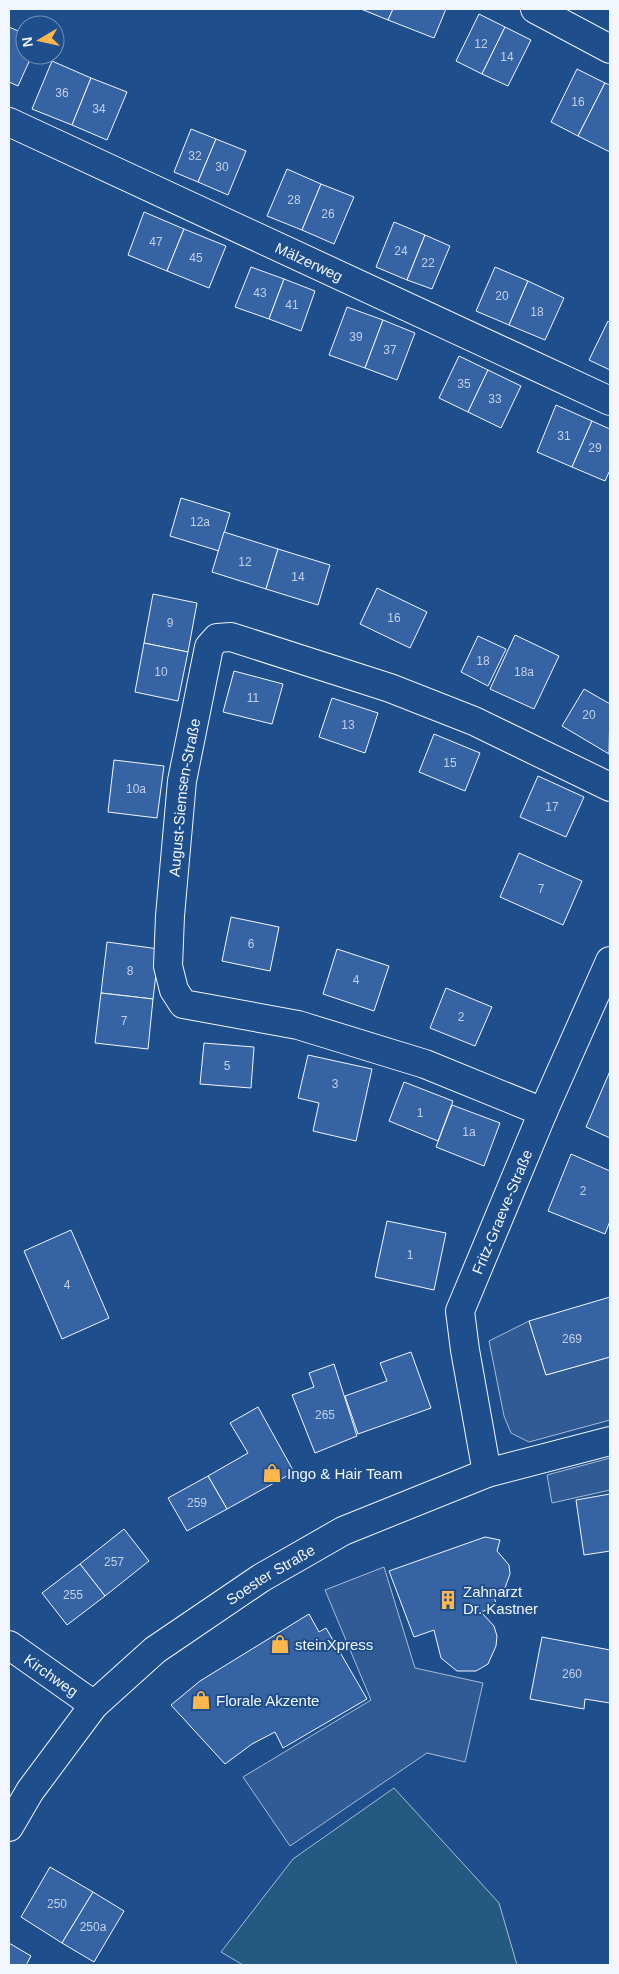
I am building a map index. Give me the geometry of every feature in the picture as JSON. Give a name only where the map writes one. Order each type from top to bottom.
[{"type":"street","points":[[535,9],[610,49]]},
{"type":"street","name":"Mälzerweg","points":[[9,122],[610,401]]},
{"type":"street","name":"August-Siemsen-Straße","points":[[543,1112],[425,1064],[298,1025],[183,1004],[174,990],[168,966],[170,916],[182,781],[209,647],[218,638],[231,637],[390,688],[474,721],[610,787]]},
{"type":"street","name":"Fritz-Graeve-Straße","points":[[487,1473],[460,1311],[543,1112],[610,961]]},
{"type":"street","name":"Soester Straße","points":[[9,1827],[30,1791],[94,1705],[155,1650],[261,1578],[343,1531],[487,1473],[610,1441]]},
{"type":"street","name":"Kirchweg","points":[[9,1646],[94,1705]]},
{"type":"shaded area","points":[[529,1321],[546,1375],[610,1357],[610,1420],[529,1442],[511,1433],[504,1416],[489,1341]]},
{"type":"shaded area","points":[[610,1458],[610,1490],[552,1503],[547,1475]]},
{"type":"shaded area","points":[[384,1567],[415,1668],[483,1683],[465,1762],[427,1753],[290,1846],[243,1777],[371,1700],[325,1590]]},
{"type":"shaded area","points":[[394,1788],[499,1903],[517,1965],[243,1965],[221,1952],[293,1859]]},
{"type":"building","points":[[361,9],[393,9],[388,20]]},
{"type":"building","points":[[393,9],[446,9],[434,38],[388,20]]},
{"type":"building","points":[[479,14],[505,27],[482,74],[456,61]]},
{"type":"building","points":[[9,27],[15,30],[15,65],[27,65],[18,86],[9,82]]},
{"type":"building","points":[[505,27],[531,40],[508,86],[482,74]]},
{"type":"building","points":[[50,65],[61,65],[91,78],[72,125],[32,109]]},
{"type":"building","points":[[577,69],[605,83],[578,136],[551,122]]},
{"type":"building","points":[[91,78],[127,92],[107,140],[72,125]]},
{"type":"building","points":[[605,83],[610,85],[610,152],[578,136]]},
{"type":"building","points":[[191,129],[216,139],[198,182],[174,172]]},
{"type":"building","points":[[216,139],[246,151],[228,195],[198,182]]},
{"type":"building","points":[[287,169],[321,184],[302,230],[267,216]]},
{"type":"building","points":[[321,184],[354,197],[334,244],[302,230]]},
{"type":"building","points":[[144,212],[184,229],[167,271],[128,255]]},
{"type":"building","points":[[394,222],[425,235],[407,280],[376,267]]},
{"type":"building","points":[[184,229],[226,246],[209,288],[167,271]]},
{"type":"building","points":[[425,235],[450,246],[432,289],[407,280]]},
{"type":"building","points":[[251,267],[284,279],[269,319],[235,307]]},
{"type":"building","points":[[495,267],[528,281],[509,325],[476,311]]},
{"type":"building","points":[[284,279],[315,291],[301,331],[269,319]]},
{"type":"building","points":[[528,281],[564,298],[545,340],[509,325]]},
{"type":"building","points":[[347,307],[383,320],[365,368],[329,355]]},
{"type":"building","points":[[383,320],[415,333],[397,380],[365,368]]},
{"type":"building","points":[[608,321],[610,323],[610,370],[589,360]]},
{"type":"building","points":[[459,356],[488,370],[468,412],[439,398]]},
{"type":"building","points":[[488,370],[521,386],[501,428],[468,412]]},
{"type":"building","points":[[556,405],[592,421],[572,467],[537,452]]},
{"type":"building","points":[[592,421],[610,429],[610,470],[605,481],[572,467]]},
{"type":"building","points":[[181,498],[230,513],[219,551],[170,536]]},
{"type":"building","points":[[224,532],[278,549],[266,589],[212,572]]},
{"type":"building","points":[[278,549],[330,565],[318,605],[266,589]]},
{"type":"building","points":[[377,588],[427,612],[410,648],[360,624]]},
{"type":"building","points":[[153,594],[197,603],[188,652],[144,643]]},
{"type":"building","points":[[515,635],[559,656],[534,709],[490,689]]},
{"type":"building","points":[[478,636],[506,649],[488,686],[461,672]]},
{"type":"building","points":[[144,643],[188,652],[178,701],[135,692]]},
{"type":"building","points":[[234,671],[283,684],[272,724],[223,712]]},
{"type":"building","points":[[584,689],[610,704],[609,754],[562,726]]},
{"type":"building","points":[[332,698],[378,713],[365,753],[319,737]]},
{"type":"building","points":[[434,734],[480,753],[465,791],[419,772]]},
{"type":"building","points":[[114,760],[164,766],[157,818],[108,812]]},
{"type":"building","points":[[538,776],[584,797],[566,837],[520,817]]},
{"type":"building","points":[[519,853],[582,881],[563,925],[500,897]]},
{"type":"building","points":[[231,917],[279,927],[270,971],[222,961]]},
{"type":"building","points":[[107,942],[159,949],[153,999],[101,993]]},
{"type":"building","points":[[337,949],[389,966],[374,1011],[323,994]]},
{"type":"building","points":[[446,988],[492,1007],[475,1046],[430,1028]]},
{"type":"building","points":[[101,993],[153,999],[148,1049],[95,1043]]},
{"type":"building","points":[[204,1043],[254,1047],[251,1088],[200,1084]]},
{"type":"building","points":[[308,1055],[372,1069],[356,1141],[313,1131],[319,1103],[298,1098]]},
{"type":"building","points":[[610,1071],[610,1138],[586,1127]]},
{"type":"building","points":[[404,1082],[453,1101],[438,1141],[389,1121]]},
{"type":"building","points":[[452,1105],[500,1123],[484,1166],[436,1147]]},
{"type":"building","points":[[571,1154],[610,1171],[610,1221],[605,1234],[548,1211]]},
{"type":"building","points":[[387,1221],[446,1233],[434,1290],[375,1277]]},
{"type":"building","points":[[71,1230],[109,1318],[62,1339],[24,1251]]},
{"type":"building","points":[[610,1297],[610,1357],[546,1375],[529,1321]]},
{"type":"building","points":[[411,1352],[431,1408],[358,1434],[345,1396],[387,1381],[380,1363]]},
{"type":"building","points":[[334,1364],[357,1436],[315,1453],[292,1395],[314,1387],[309,1373]]},
{"type":"building","points":[[258,1407],[294,1472],[227,1509],[208,1476],[248,1453],[230,1423]]},
{"type":"building","points":[[208,1476],[227,1509],[187,1531],[168,1498]]},
{"type":"building","points":[[610,1494],[610,1551],[584,1555],[576,1500]]},
{"type":"building","points":[[124,1529],[149,1561],[105,1596],[80,1564]]},
{"type":"building","name":"Zahnarzt Dr. Kastner","points":[[485,1537],[500,1540],[497,1551],[509,1565],[510,1574],[505,1588],[493,1594],[497,1606],[481,1612],[494,1626],[497,1636],[496,1646],[488,1664],[476,1671],[457,1671],[441,1658],[434,1630],[414,1637],[389,1571]]},
{"type":"building","points":[[80,1564],[105,1596],[67,1625],[42,1593]]},
{"type":"building","points":[[309,1614],[319,1632],[326,1628],[367,1699],[283,1748],[275,1732],[252,1744],[225,1764],[171,1705],[200,1681]]},
{"type":"building","points":[[542,1637],[610,1650],[610,1703],[585,1699],[584,1709],[530,1699]]},
{"type":"building","points":[[50,1867],[93,1892],[62,1943],[21,1917]]},
{"type":"building","points":[[93,1892],[124,1911],[94,1962],[62,1943]]},
{"type":"building","points":[[9,1943],[31,1956],[26,1965],[9,1965]]},
{"type":"place","name":"Ingo & Hair Team","points":[[272,1473]]},
{"type":"place","name":"Zahnarzt Dr. Kastner","points":[[448,1600]]},
{"type":"place","name":"steinXpress","points":[[280,1644]]},
{"type":"place","name":"Florale Akzente","points":[[201,1700]]}]
